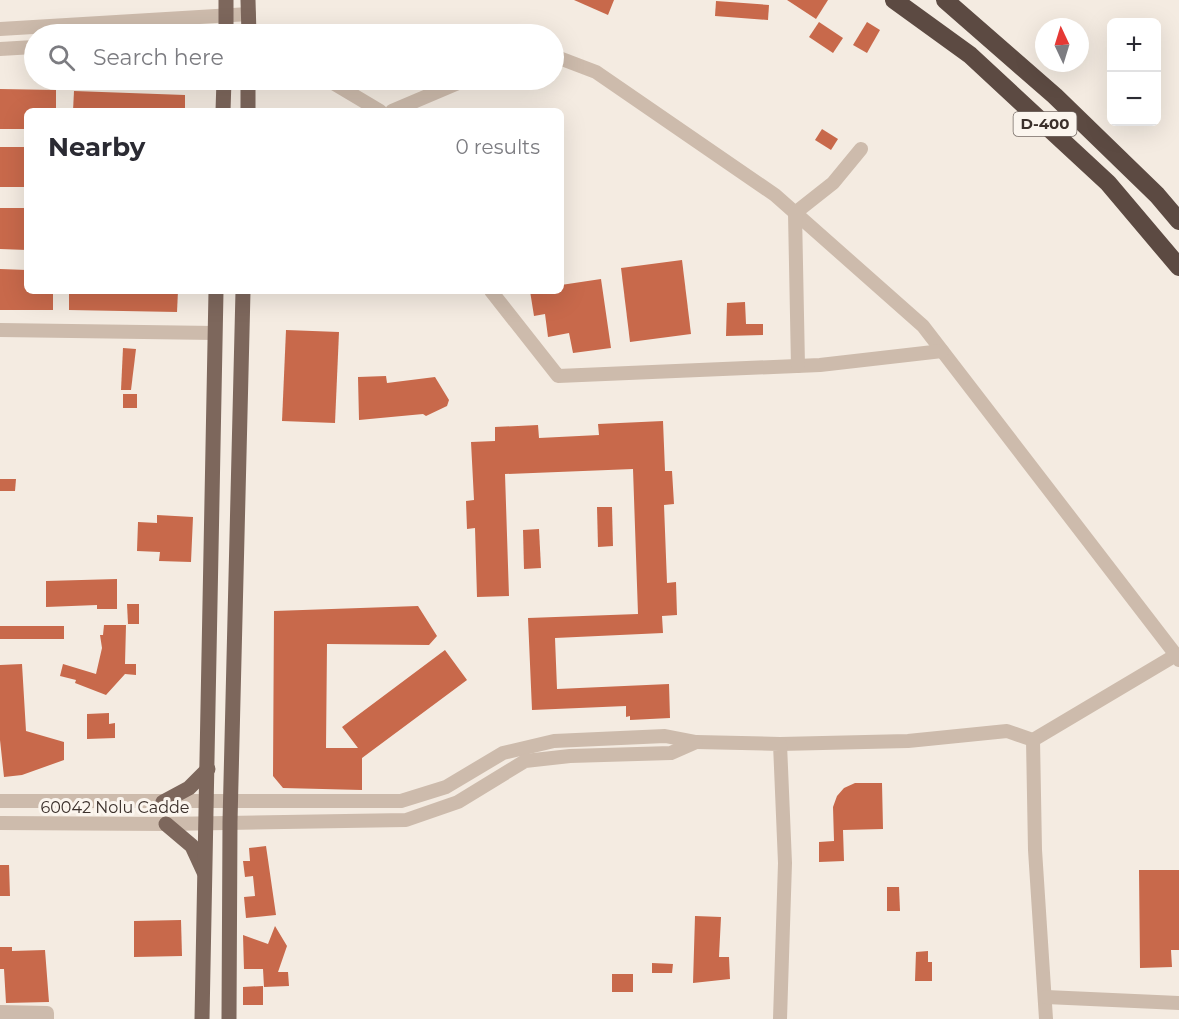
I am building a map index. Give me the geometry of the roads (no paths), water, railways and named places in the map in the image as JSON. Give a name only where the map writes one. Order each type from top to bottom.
[{"type":"highway","name":"D-400","points":[[894,0],[970,55],[1108,183],[1179,267]]},
{"type":"highway","name":"D-400","points":[[945,0],[1055,96],[1157,195],[1179,221]]},
{"type":"main road","points":[[226,7],[226,24]]},
{"type":"main road","points":[[249,7],[249,24]]},
{"type":"main road","points":[[223,108],[224,90]]},
{"type":"main road","points":[[248,90],[248,108]]},
{"type":"main road","points":[[202,1019],[216,294]]},
{"type":"main road","points":[[229,1019],[230,822],[243,294]]},
{"type":"main road","points":[[163,802],[189,788],[208,769]]},
{"type":"main road","points":[[166,824],[192,846],[206,877]]},
{"type":"street","points":[[51,24],[226,7],[249,7]]},
{"type":"street","points":[[0,29],[24,27]]},
{"type":"street","points":[[0,49],[24,48]]},
{"type":"street","points":[[0,801],[401,801],[446,787],[503,753],[554,741],[665,736],[696,742],[780,744],[908,741],[1007,731],[1033,740],[1178,657],[923,326],[775,195],[596,72],[564,60]]},
{"type":"street","points":[[345,90],[375,108]]},
{"type":"street","points":[[399,108],[441,90]]},
{"type":"street","points":[[795,213],[832,183],[861,149]]},
{"type":"street","points":[[795,213],[798,366]]},
{"type":"street","points":[[493,294],[558,376],[798,366],[942,351]]},
{"type":"street","points":[[0,330],[215,333]]},
{"type":"street","points":[[1033,740],[1035,850],[1046,1019]]},
{"type":"street","name":"60042 Nolu Cadde","points":[[0,823],[166,824],[406,820],[458,802],[525,761],[570,756],[671,753],[696,742]]},
{"type":"street","points":[[780,744],[785,863],[780,1019]]},
{"type":"street","points":[[1046,997],[1179,1003]]},
{"type":"street","points":[[0,1012],[47,1013],[47,1019]]}]
